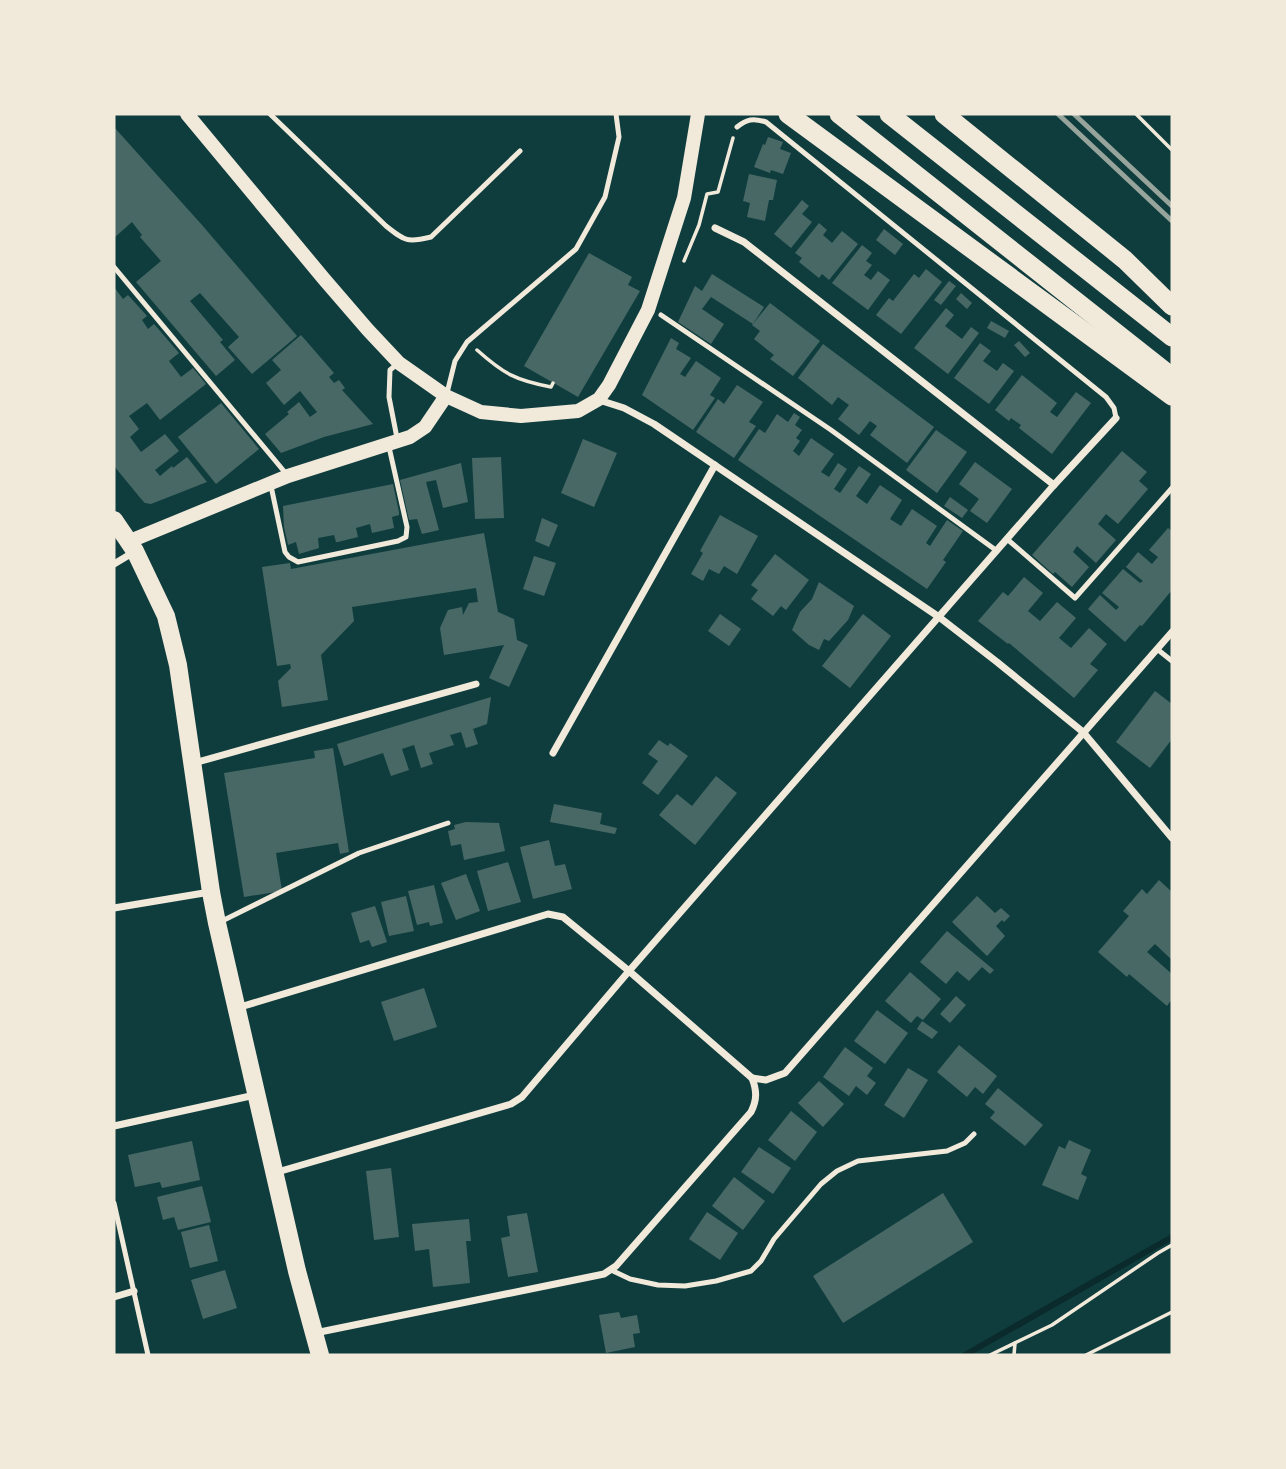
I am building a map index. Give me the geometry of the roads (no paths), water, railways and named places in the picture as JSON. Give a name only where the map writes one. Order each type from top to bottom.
[{"type":"highway","points":[[788,114],[1172,396]]},
{"type":"highway","points":[[839,114],[1172,377]]},
{"type":"highway","points":[[890,114],[1172,337]]},
{"type":"highway","points":[[944,114],[1125,260],[1172,306]]},
{"type":"main road","points":[[187,114],[324,279],[399,363],[446,396],[481,412],[521,416],[578,411],[598,399],[609,385],[648,310],[684,198],[698,114]]},
{"type":"main road","points":[[133,546],[270,483],[410,437],[425,427],[446,396]]},
{"type":"main road","points":[[114,520],[133,546],[166,616],[178,665],[211,892],[255,1095],[320,1355]]},
{"type":"street","points":[[715,228],[744,242],[1054,485]]},
{"type":"street","points":[[598,399],[624,408],[654,424],[939,617],[1083,732],[1172,838]]},
{"type":"street","points":[[274,1173],[512,1104],[522,1097],[1054,485],[1116,418]]},
{"type":"street","points":[[554,753],[715,465]]},
{"type":"street","points":[[114,564],[133,546]]},
{"type":"street","points":[[752,1079],[766,1080],[785,1073],[1172,632]]},
{"type":"street","points":[[193,763],[476,684]]},
{"type":"street","points":[[114,908],[211,892]]},
{"type":"street","points":[[237,1009],[548,914],[563,917],[629,971],[752,1079],[757,1090],[751,1112],[616,1266],[604,1274],[314,1334]]},
{"type":"street","points":[[114,1126],[255,1095]]},
{"type":"street","points":[[114,1297],[134,1291]]},
{"type":"lane","points":[[270,114],[386,226],[404,240],[431,237],[520,151]]},
{"type":"lane","points":[[446,396],[455,361],[467,342],[576,249],[605,197],[619,137],[616,114]]},
{"type":"lane","points":[[737,127],[746,120],[756,118],[766,122],[1106,397],[1114,408],[1116,418]]},
{"type":"lane","points":[[114,267],[288,476]]},
{"type":"lane","points":[[661,315],[831,430],[997,551]]},
{"type":"lane","points":[[270,483],[285,552],[298,562],[406,537],[407,527],[388,397],[390,370],[399,363]]},
{"type":"lane","points":[[1007,539],[1075,598],[1172,488]]},
{"type":"lane","points":[[1157,649],[1172,661]]},
{"type":"lane","points":[[218,923],[359,853],[448,823]]},
{"type":"lane","points":[[611,1270],[630,1279],[658,1285],[685,1286],[751,1271],[761,1261],[774,1239],[821,1184],[837,1171],[858,1161],[947,1151],[965,1143],[974,1135]]},
{"type":"lane","points":[[114,1203],[148,1355]]},
{"type":"waterway","points":[[965,1355],[1172,1237]]},
{"type":"railway","points":[[1058,114],[1172,221]]},
{"type":"railway","points":[[1074,114],[1172,206]]}]
